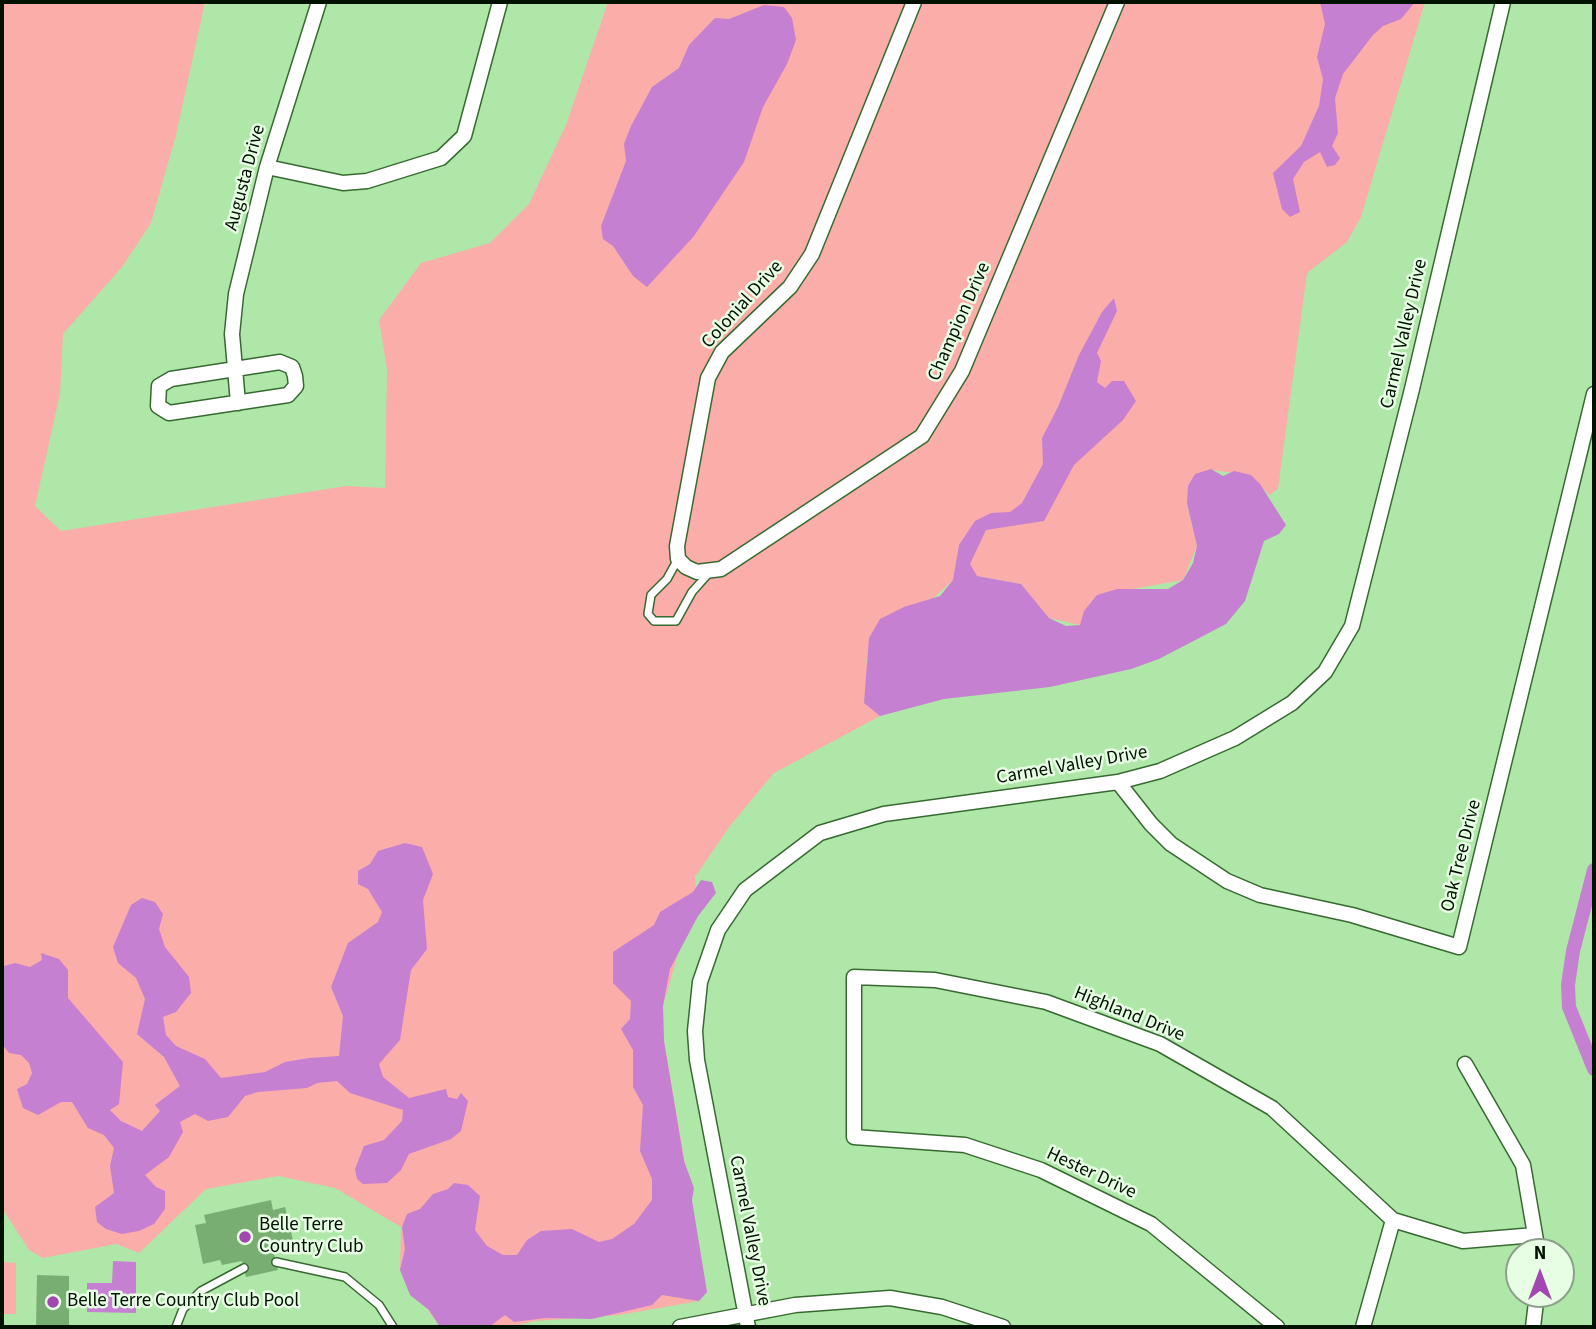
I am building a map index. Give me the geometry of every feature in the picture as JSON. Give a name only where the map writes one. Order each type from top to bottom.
[{"type":"street","name":"Augusta Drive","points":[[238,402],[234,369],[234,304],[267,167],[319,2]]},
{"type":"street","points":[[267,167],[343,183],[367,181],[441,158],[464,136],[500,2]]},
{"type":"street","name":"Colonial Drive","points":[[682,563],[677,546],[708,378],[722,352],[790,287],[812,254],[914,2]]},
{"type":"street","name":"Champion Drive","points":[[710,573],[721,569],[922,436],[962,371],[1117,2]]},
{"type":"street","name":"Carmel Valley Drive","points":[[746,1320],[697,1060],[695,1031],[700,982],[718,930],[745,890],[820,833],[853,821],[1118,782],[1160,771],[1235,738],[1292,703],[1325,671],[1352,626],[1412,389],[1503,2]]},
{"type":"street","points":[[280,362],[292,367],[296,386],[288,394],[238,402],[169,413],[163,411],[157,400],[159,386],[171,379],[280,362]]},
{"type":"street","name":"Oak Tree Drive","points":[[1118,782],[1150,824],[1171,844],[1227,881],[1260,895],[1352,915],[1459,947],[1594,394]]},
{"type":"street","points":[[682,563],[710,573]]},
{"type":"street","name":"Highland Drive","points":[[854,1137],[854,977],[935,980],[1046,1002],[1160,1044],[1272,1108],[1393,1220],[1463,1241],[1535,1235]]},
{"type":"street","points":[[1465,1064],[1523,1165],[1536,1238]]},
{"type":"street","name":"Hester Drive","points":[[854,1137],[965,1145],[1041,1170],[1151,1224],[1277,1327]]},
{"type":"street","points":[[1363,1327],[1393,1220]]},
{"type":"street","points":[[680,1327],[746,1320],[838,1299],[890,1298],[942,1307],[1003,1327]]},
{"type":"street","points":[[1533,1327],[1535,1308]]},
{"type":"lane","points":[[682,563],[651,595],[648,614],[654,621],[676,621],[692,592],[710,573]]},
{"type":"lane","points":[[276,1262],[345,1277],[379,1305],[393,1327]]},
{"type":"lane","points":[[176,1327],[183,1309],[201,1291],[244,1268]]},
{"type":"shaded area","name":"Belle Terre Country Club","points":[[2,2],[205,2],[176,135],[151,223],[122,267],[63,334],[60,394],[35,506],[61,531],[346,486],[385,488],[387,369],[379,320],[421,263],[490,243],[529,204],[566,125],[608,2],[1425,2],[1361,217],[1347,242],[1307,273],[1278,489],[1269,495],[1251,475],[1211,470],[1187,503],[1197,546],[1183,580],[1098,595],[1080,625],[1049,618],[1021,584],[977,576],[953,580],[866,660],[880,716],[774,773],[730,826],[695,877],[698,916],[680,947],[663,1006],[664,1041],[707,1292],[699,1301],[619,1315],[535,1321],[511,1327],[440,1327],[400,1270],[401,1227],[335,1188],[278,1176],[206,1189],[139,1253],[116,1244],[43,1258],[29,1250],[2,1208]]},
{"type":"shaded area","points":[[1320,2],[1415,2],[1401,19],[1383,26],[1373,35],[1343,74],[1335,98],[1338,133],[1332,146],[1340,158],[1335,165],[1327,167],[1320,152],[1304,162],[1293,179],[1300,212],[1290,217],[1282,209],[1273,173],[1301,146],[1319,106],[1323,79],[1317,57],[1325,24]]},
{"type":"shaded area","points":[[764,5],[784,7],[792,18],[796,40],[787,64],[763,107],[744,162],[694,236],[647,287],[633,276],[613,246],[603,239],[601,226],[626,161],[624,144],[631,126],[652,87],[679,68],[689,45],[715,18],[729,19]]},
{"type":"shaded area","points":[[1114,298],[1117,311],[1097,353],[1101,361],[1097,382],[1105,388],[1112,381],[1124,381],[1136,401],[1123,420],[1074,465],[1044,521],[986,530],[970,564],[977,576],[1021,584],[1049,618],[1066,626],[1080,625],[1084,611],[1097,595],[1117,589],[1168,589],[1183,580],[1193,563],[1197,546],[1187,503],[1188,486],[1195,474],[1211,469],[1223,476],[1234,471],[1251,475],[1260,484],[1286,525],[1279,534],[1264,541],[1245,601],[1226,624],[1159,659],[1131,669],[1050,687],[944,699],[880,716],[864,703],[869,638],[880,619],[904,607],[940,596],[953,580],[959,545],[975,521],[991,513],[1010,512],[1022,503],[1043,464],[1042,438],[1079,355],[1102,312]]},
{"type":"shaded area","points":[[405,843],[422,847],[433,874],[423,900],[427,949],[411,970],[400,1040],[379,1064],[383,1077],[409,1098],[446,1089],[448,1097],[457,1099],[461,1093],[468,1101],[461,1131],[451,1139],[409,1154],[401,1170],[387,1183],[363,1184],[357,1179],[355,1169],[364,1146],[384,1140],[402,1121],[403,1110],[350,1093],[337,1081],[317,1083],[307,1088],[258,1092],[245,1096],[228,1117],[208,1121],[195,1114],[180,1122],[183,1132],[169,1157],[145,1175],[156,1187],[165,1191],[165,1209],[154,1224],[139,1231],[122,1234],[106,1229],[97,1222],[95,1207],[114,1193],[110,1166],[114,1148],[104,1135],[88,1128],[72,1102],[61,1102],[38,1115],[23,1108],[17,1089],[27,1084],[32,1073],[29,1063],[21,1055],[9,1053],[2,1044],[4,966],[15,963],[30,967],[42,960],[41,953],[59,959],[68,970],[68,998],[123,1062],[119,1104],[110,1110],[121,1121],[142,1131],[160,1111],[155,1105],[180,1086],[164,1057],[137,1034],[145,999],[136,978],[118,963],[113,947],[131,905],[142,898],[155,902],[163,914],[159,929],[165,947],[189,977],[191,993],[176,1012],[163,1017],[166,1035],[176,1046],[205,1059],[221,1078],[265,1072],[285,1062],[339,1056],[343,1016],[331,987],[348,943],[378,922],[382,912],[368,889],[358,884],[358,871],[370,864],[378,851]]},
{"type":"shaded area","points":[[701,880],[712,882],[716,893],[698,916],[670,969],[663,1006],[664,1041],[684,1161],[694,1188],[692,1200],[707,1292],[699,1301],[662,1295],[652,1305],[592,1319],[546,1318],[514,1322],[505,1315],[489,1327],[440,1327],[429,1310],[410,1295],[400,1270],[405,1249],[402,1227],[407,1214],[420,1209],[433,1194],[448,1189],[454,1183],[468,1185],[480,1196],[475,1230],[487,1246],[503,1255],[517,1255],[527,1240],[541,1231],[572,1229],[599,1242],[612,1239],[634,1224],[652,1200],[652,1179],[640,1151],[643,1105],[633,1087],[633,1050],[621,1029],[630,1019],[631,1001],[613,983],[613,952],[654,925],[660,912],[693,892]]},
{"type":"shaded area","points":[[113,1261],[136,1262],[136,1313],[87,1312],[87,1283],[112,1283]]},
{"type":"shaded area","points":[[2,1262],[16,1263],[16,1314],[2,1314]]},
{"type":"building","name":"Belle Terre Country Club","points":[[271,1200],[273,1210],[285,1207],[295,1249],[274,1253],[278,1270],[246,1277],[242,1261],[222,1265],[220,1260],[203,1264],[195,1225],[206,1223],[204,1215]]},
{"type":"building","name":"Belle Terre Country Club Pool","points":[[37,1275],[69,1276],[69,1327],[36,1327]]},
{"type":"waterway","points":[[1594,870],[1573,951],[1568,985],[1569,1007],[1594,1069]]},
{"type":"place","name":"Belle Terre Country Club","points":[[245,1237]]},
{"type":"place","name":"Belle Terre Country Club Pool","points":[[53,1302]]}]
